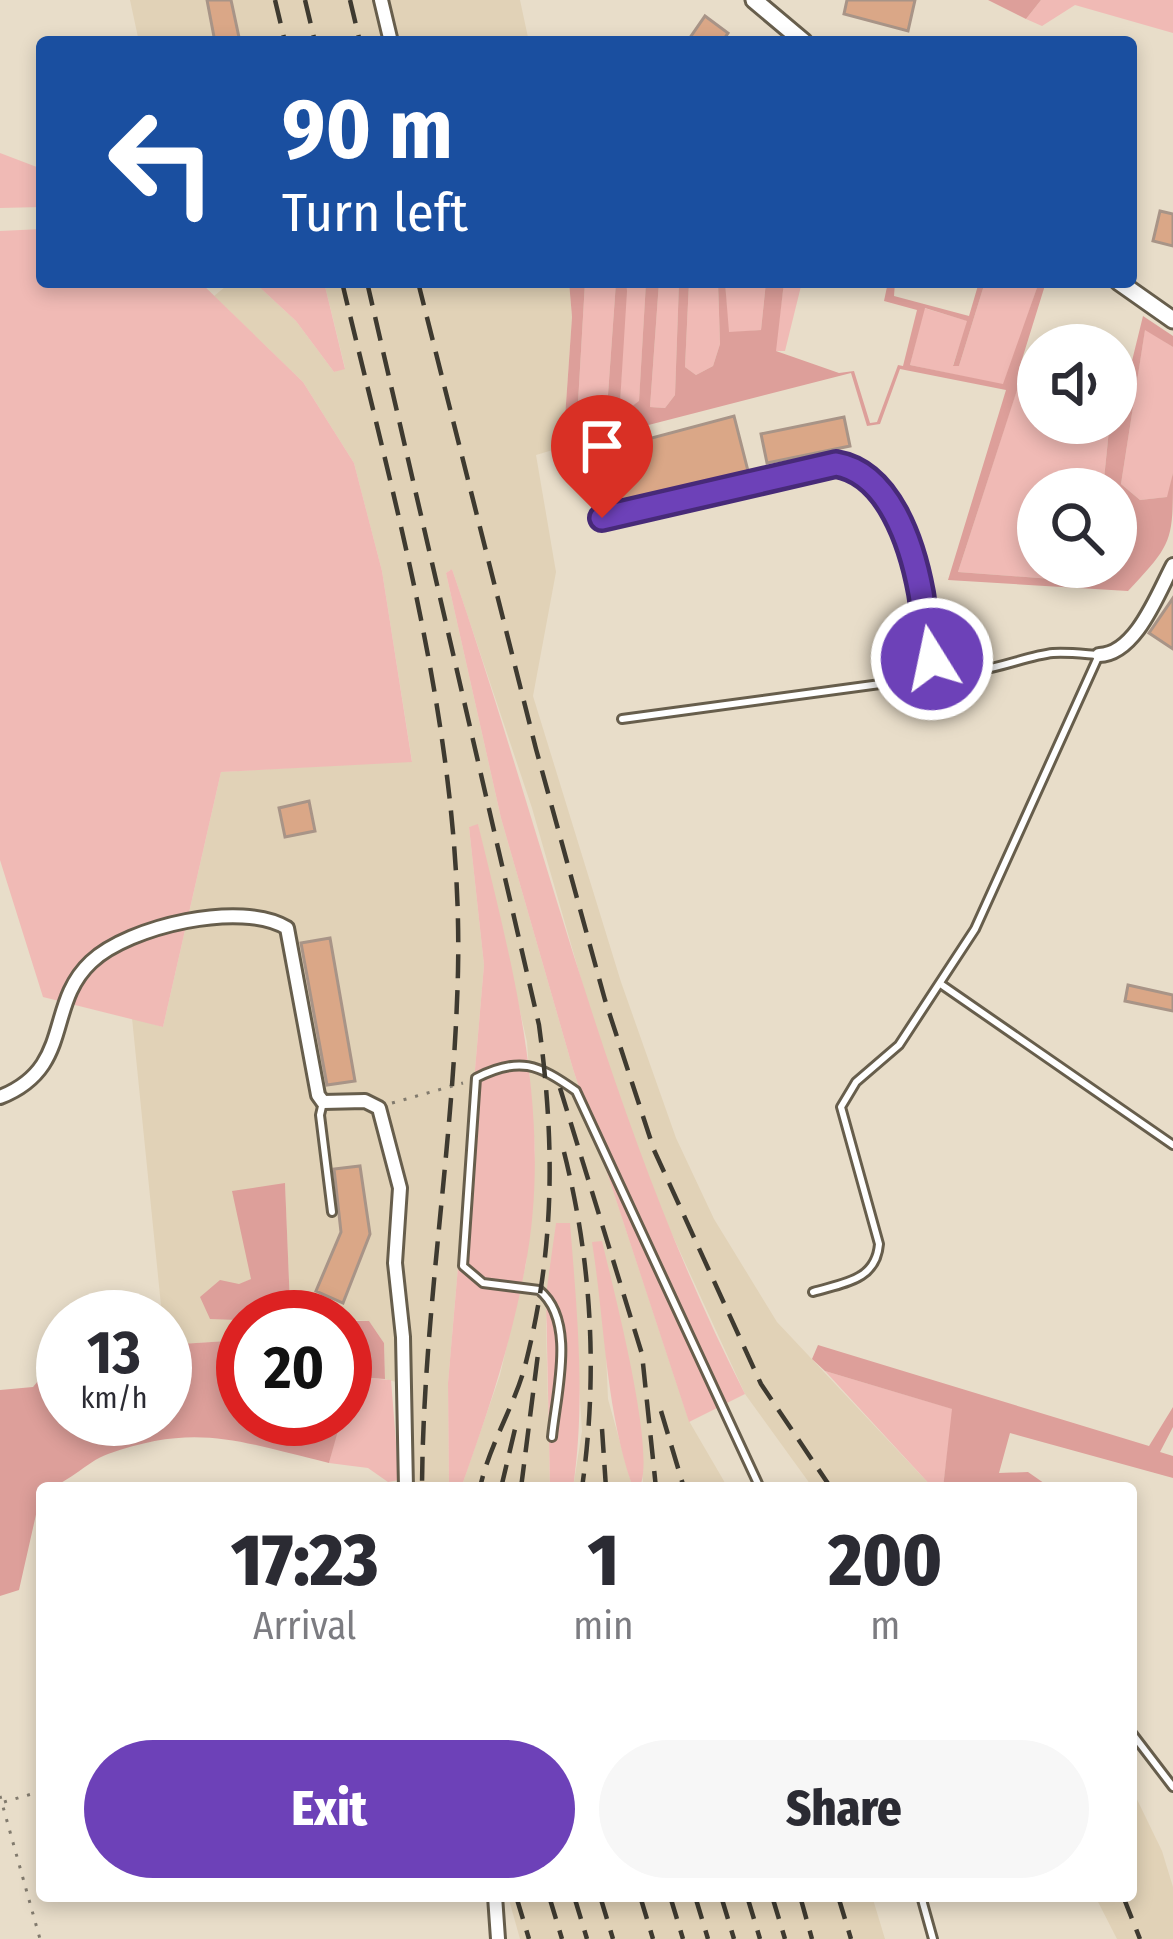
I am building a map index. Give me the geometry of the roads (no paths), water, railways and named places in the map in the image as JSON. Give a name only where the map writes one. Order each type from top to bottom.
[{"type":"street","points":[[381,0],[390,36]]},
{"type":"street","points":[[754,0],[797,36]]},
{"type":"street","points":[[1128,288],[1173,320]]},
{"type":"street","points":[[1099,655],[1116,653],[1129,641],[1173,565]]},
{"type":"street","points":[[0,1097],[40,1072],[55,1046],[74,986],[92,961],[146,932],[199,917],[274,920],[286,928],[323,1102],[365,1101],[379,1108],[400,1188],[395,1263],[406,1482]]},
{"type":"street","points":[[495,1902],[498,1939]]},
{"type":"lane","points":[[602,518],[836,464],[860,468],[882,492],[906,543],[921,593],[927,650],[946,668],[966,671],[1054,653],[1099,655],[974,929],[941,985],[885,1061],[856,1082],[841,1107],[879,1244],[878,1262],[866,1276],[813,1292]]},
{"type":"lane","points":[[622,719],[932,676],[946,668]]},
{"type":"lane","points":[[941,985],[1173,1145]]},
{"type":"lane","points":[[552,1437],[561,1331],[555,1307],[539,1290],[483,1283],[463,1265],[476,1078],[505,1064],[531,1063],[576,1091],[757,1482]]},
{"type":"lane","points":[[323,1102],[320,1114],[332,1212]]},
{"type":"lane","points":[[1137,1740],[1173,1787]]},
{"type":"lane","points":[[923,1902],[934,1939]]},
{"type":"railway","points":[[275,0],[284,36]]},
{"type":"railway","points":[[305,0],[314,36]]},
{"type":"railway","points":[[350,0],[359,36]]},
{"type":"railway","points":[[343,288],[422,623],[449,797],[457,884],[455,1036],[427,1359],[422,1482]]},
{"type":"railway","points":[[368,288],[539,1025],[544,1069],[550,1154],[542,1280],[525,1366],[482,1482]]},
{"type":"railway","points":[[420,288],[536,749],[605,1000],[654,1150],[761,1384],[827,1482]]},
{"type":"railway","points":[[560,1088],[642,1354],[655,1482]]},
{"type":"railway","points":[[564,1152],[581,1235],[590,1319],[590,1403],[583,1482]]},
{"type":"railway","points":[[522,1482],[538,1354]]},
{"type":"railway","points":[[661,1411],[682,1482]]},
{"type":"railway","points":[[502,1482],[515,1429]]},
{"type":"railway","points":[[602,1429],[606,1482]]},
{"type":"railway","points":[[518,1902],[529,1939]]},
{"type":"railway","points":[[551,1902],[562,1939]]},
{"type":"railway","points":[[576,1902],[587,1939]]},
{"type":"railway","points":[[602,1902],[613,1939]]},
{"type":"railway","points":[[642,1902],[653,1939]]},
{"type":"railway","points":[[672,1902],[683,1939]]},
{"type":"railway","points":[[697,1902],[708,1939]]},
{"type":"railway","points":[[723,1902],[734,1939]]},
{"type":"railway","points":[[749,1902],[760,1939]]},
{"type":"railway","points":[[774,1902],[785,1939]]},
{"type":"railway","points":[[802,1902],[812,1939]]},
{"type":"railway","points":[[840,1902],[851,1939]]},
{"type":"railway","points":[[1125,1902],[1140,1939]]}]
